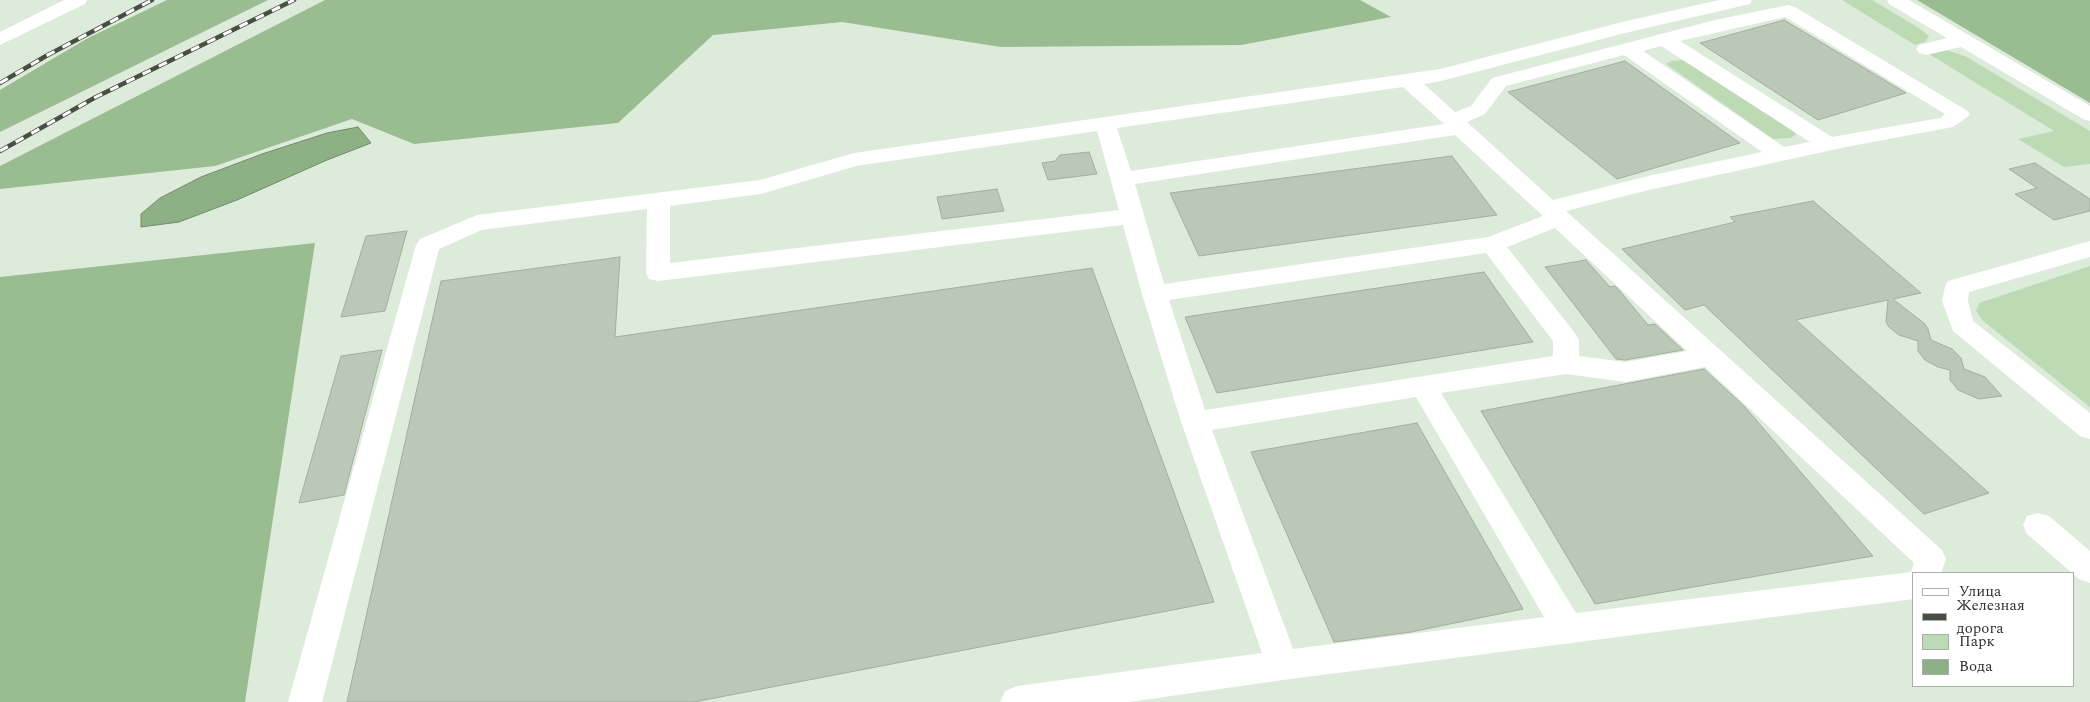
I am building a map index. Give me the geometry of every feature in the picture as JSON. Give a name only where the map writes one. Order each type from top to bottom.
[{"type":"street","points":[[0,40],[78,0]]},
{"type":"street","points":[[305,702],[428,245],[477,223],[761,187],[854,160],[1440,75],[1622,28],[1743,0]]},
{"type":"street","points":[[1896,0],[2090,115]]},
{"type":"street","points":[[1122,179],[1456,125],[1478,110],[1499,82],[1715,26],[1788,11],[1959,114],[1946,123],[1829,145],[1648,183],[1553,214],[1492,244],[1154,294]]},
{"type":"street","points":[[1663,39],[1829,145]]},
{"type":"street","points":[[1926,49],[1964,40]]},
{"type":"street","points":[[1628,48],[1781,155]]},
{"type":"street","points":[[1408,80],[1931,559],[1926,572]]},
{"type":"street","points":[[1105,124],[1154,294],[1195,422],[1283,665]]},
{"type":"street","points":[[659,200],[658,273],[1132,216]]},
{"type":"street","points":[[1492,244],[1566,340],[1566,364]]},
{"type":"street","points":[[2090,249],[1957,287],[1956,301],[1962,325],[2090,428]]},
{"type":"street","points":[[1195,422],[1566,364],[1625,372],[1709,357]]},
{"type":"street","points":[[1423,386],[1568,629]]},
{"type":"street","points":[[2038,525],[2090,570]]},
{"type":"street","points":[[1017,702],[1283,665],[1912,585]]},
{"type":"green space","points":[[1842,0],[1872,0],[1929,36],[1925,42],[1915,45]]},
{"type":"green space","points":[[1946,50],[1965,56],[2090,131],[2090,164],[2064,167],[2018,139],[2054,131],[1929,54]]},
{"type":"green space","points":[[1685,60],[1791,127],[1796,135],[1790,138],[1773,139],[1666,64],[1671,61]]},
{"type":"green space","points":[[2090,266],[2090,407],[1982,320],[1976,311],[1979,303]]},
{"type":"shaded area","points":[[167,0],[268,0],[0,132],[0,90],[88,38]]},
{"type":"shaded area","points":[[325,0],[1360,0],[1391,17],[1241,45],[1001,47],[842,22],[713,35],[618,123],[414,144],[352,119],[215,166],[0,189],[0,166]]},
{"type":"shaded area","points":[[1917,0],[2090,0],[2090,103]]},
{"type":"shaded area","points":[[315,243],[245,702],[0,702],[0,277]]},
{"type":"water","points":[[358,127],[371,143],[327,160],[237,200],[179,222],[141,227],[141,214],[160,198],[201,177],[262,154],[327,133]]},
{"type":"building","points":[[1784,20],[1906,93],[1818,120],[1700,43]]},
{"type":"building","points":[[1625,61],[1740,143],[1617,179],[1508,92]]},
{"type":"building","points":[[1089,152],[1097,174],[1048,180],[1042,163],[1055,161],[1060,155]]},
{"type":"building","points":[[1452,156],[1497,215],[1199,256],[1170,193]]},
{"type":"building","points":[[2035,163],[2090,199],[2090,211],[2054,220],[2015,194],[2037,188],[2009,169]]},
{"type":"building","points":[[997,189],[1004,211],[942,219],[937,197]]},
{"type":"building","points":[[1813,201],[1921,293],[1893,299],[1925,324],[1931,340],[1952,349],[1961,358],[1964,369],[1985,377],[2002,396],[1979,399],[1958,390],[1950,380],[1950,370],[1938,367],[1925,360],[1918,351],[1918,341],[1899,335],[1889,327],[1886,322],[1888,300],[1796,320],[1989,493],[1924,514],[1704,305],[1685,310],[1622,249],[1735,222],[1730,217]]},
{"type":"building","points":[[407,231],[385,311],[341,317],[366,236]]},
{"type":"building","points":[[620,257],[615,337],[1092,268],[1214,602],[694,702],[347,702],[441,281]]},
{"type":"building","points":[[1586,260],[1610,287],[1615,286],[1619,290],[1648,325],[1655,324],[1683,350],[1625,360],[1616,359],[1545,267]]},
{"type":"building","points":[[1484,272],[1533,342],[1217,393],[1185,317]]},
{"type":"building","points":[[382,350],[344,495],[299,503],[341,356]]},
{"type":"building","points":[[1704,369],[1744,406],[1873,556],[1595,604],[1481,411]]},
{"type":"building","points":[[1417,423],[1523,609],[1411,632],[1334,642],[1251,452]]},
{"type":"railway","points":[[0,83],[46,56],[152,0]]},
{"type":"railway","points":[[0,151],[96,97],[294,0]]}]
